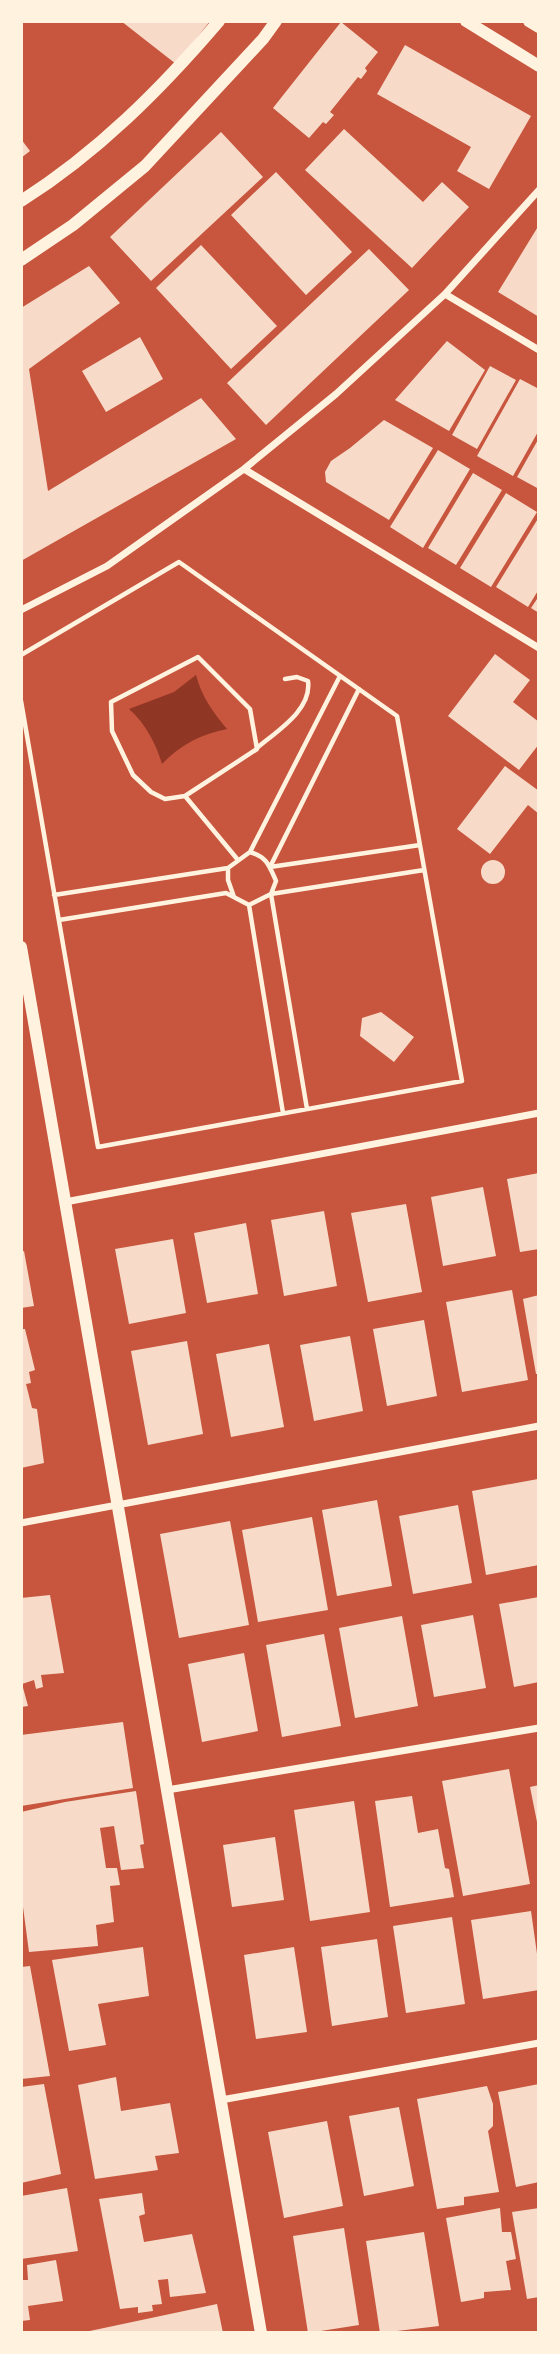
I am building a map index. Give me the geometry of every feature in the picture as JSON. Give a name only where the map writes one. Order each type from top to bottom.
[{"type":"street","points":[[21,201],[58,178],[122,124],[188,58],[219,21]]},
{"type":"street","points":[[21,261],[73,225],[145,166],[263,39],[276,21]]},
{"type":"street","points":[[466,21],[539,66]]},
{"type":"street","points":[[529,21],[539,27]]},
{"type":"street","points":[[21,610],[107,566],[244,469],[336,394],[445,294],[539,190]]},
{"type":"street","points":[[445,294],[539,350]]},
{"type":"street","points":[[244,469],[539,648]]},
{"type":"street","points":[[21,947],[261,2333]]},
{"type":"street","points":[[65,1202],[539,1114]]},
{"type":"street","points":[[21,1523],[539,1426]]},
{"type":"street","points":[[167,1790],[539,1728]]},
{"type":"street","points":[[220,2099],[539,2043]]},
{"type":"path","points":[[21,654],[179,562],[397,716],[461,1081],[98,1147],[21,701]]},
{"type":"path","points":[[257,749],[250,709],[198,657],[111,702],[113,731],[134,775],[151,792],[165,799],[185,796],[257,749],[299,712],[310,692],[308,681],[297,677],[285,679]]},
{"type":"path","points":[[54,895],[228,868],[250,852],[341,676]]},
{"type":"path","points":[[270,867],[359,690]]},
{"type":"path","points":[[185,796],[238,860]]},
{"type":"path","points":[[270,867],[420,845]]},
{"type":"path","points":[[250,852],[261,855],[270,867],[275,881],[271,894],[307,1109]]},
{"type":"path","points":[[228,868],[233,897]]},
{"type":"path","points":[[249,905],[271,894],[424,870]]},
{"type":"path","points":[[59,920],[226,893],[249,905]]},
{"type":"path","points":[[249,905],[283,1113]]},
{"type":"shaded area","points":[[196,675],[208,704],[227,729],[192,741],[162,764],[150,735],[129,709],[174,692]]},
{"type":"building","points":[[121,21],[210,21],[176,64]]},
{"type":"building","points":[[341,22],[378,52],[365,68],[367,71],[361,79],[358,77],[330,112],[334,115],[326,124],[323,122],[309,138],[273,108]]},
{"type":"building","points":[[405,45],[531,116],[489,189],[457,171],[471,147],[377,94]]},
{"type":"building","points":[[344,129],[423,202],[442,182],[469,207],[412,268],[305,170]]},
{"type":"building","points":[[221,132],[263,177],[151,281],[110,237]]},
{"type":"building","points":[[21,139],[30,151],[21,158]]},
{"type":"building","points":[[276,172],[352,252],[306,295],[231,215]]},
{"type":"building","points":[[539,225],[539,317],[498,292]]},
{"type":"building","points":[[201,245],[277,326],[231,369],[156,288]]},
{"type":"building","points":[[369,249],[409,290],[266,425],[227,383]]},
{"type":"building","points":[[89,266],[120,303],[29,369],[48,491],[201,398],[236,439],[21,561],[21,308]]},
{"type":"building","points":[[140,337],[163,379],[106,412],[82,371]]},
{"type":"building","points":[[447,341],[485,370],[449,431],[395,400]]},
{"type":"building","points":[[490,366],[516,380],[477,449],[452,435]]},
{"type":"building","points":[[520,379],[539,389],[539,430],[513,476],[477,456]]},
{"type":"building","points":[[384,420],[433,448],[389,520],[326,482],[325,472],[331,461]]},
{"type":"building","points":[[539,438],[539,489],[517,477]]},
{"type":"building","points":[[438,450],[470,469],[423,548],[390,527]]},
{"type":"building","points":[[473,473],[502,490],[456,565],[428,548]]},
{"type":"building","points":[[506,493],[537,512],[491,587],[460,568]]},
{"type":"building","points":[[539,517],[539,589],[528,607],[496,587]]},
{"type":"building","points":[[539,596],[539,613],[531,608]]},
{"type":"building","points":[[495,654],[530,680],[513,702],[539,722],[539,744],[519,770],[448,716]]},
{"type":"building","points":[[505,766],[539,791],[539,814],[528,805],[490,854],[457,829]]},
{"type":"building","points":[[493,860],[502,863],[505,872],[502,881],[493,884],[484,881],[481,872],[484,863]]},
{"type":"building","points":[[381,1012],[414,1037],[394,1062],[360,1036],[362,1018]]},
{"type":"building","points":[[539,1173],[539,1249],[520,1252],[507,1179]]},
{"type":"building","points":[[483,1187],[496,1256],[443,1266],[431,1197]]},
{"type":"building","points":[[406,1204],[422,1292],[368,1302],[351,1213]]},
{"type":"building","points":[[324,1211],[337,1286],[284,1296],[271,1220]]},
{"type":"building","points":[[246,1223],[258,1294],[207,1303],[194,1233]]},
{"type":"building","points":[[173,1239],[186,1313],[129,1324],[115,1249]]},
{"type":"building","points":[[24,1251],[34,1306],[21,1308],[21,1252]]},
{"type":"building","points":[[512,1290],[528,1380],[462,1392],[446,1302]]},
{"type":"building","points":[[539,1295],[539,1374],[536,1374],[523,1299]]},
{"type":"building","points":[[424,1320],[437,1396],[387,1406],[373,1329]]},
{"type":"building","points":[[21,1329],[25,1329],[35,1370],[29,1372],[31,1383],[26,1384],[32,1408],[37,1409],[44,1463],[21,1468]]},
{"type":"building","points":[[350,1336],[363,1411],[314,1421],[300,1345]]},
{"type":"building","points":[[187,1341],[203,1434],[148,1445],[131,1351]]},
{"type":"building","points":[[269,1344],[284,1427],[231,1437],[216,1354]]},
{"type":"building","points":[[538,1479],[539,1565],[486,1575],[472,1491]]},
{"type":"building","points":[[377,1500],[392,1586],[337,1596],[322,1510]]},
{"type":"building","points":[[458,1505],[472,1583],[413,1594],[399,1516]]},
{"type":"building","points":[[312,1517],[328,1610],[258,1622],[242,1530]]},
{"type":"building","points":[[230,1521],[249,1625],[179,1638],[160,1534]]},
{"type":"building","points":[[50,1595],[64,1673],[41,1675],[43,1687],[36,1689],[34,1680],[22,1684],[28,1706],[21,1707],[21,1598]]},
{"type":"building","points":[[539,1597],[539,1682],[514,1687],[499,1604]]},
{"type":"building","points":[[473,1615],[486,1688],[434,1697],[421,1625]]},
{"type":"building","points":[[402,1616],[418,1706],[355,1718],[339,1628]]},
{"type":"building","points":[[324,1634],[341,1726],[282,1737],[266,1645]]},
{"type":"building","points":[[244,1653],[258,1731],[202,1742],[188,1664]]},
{"type":"building","points":[[123,1722],[133,1788],[21,1806],[21,1735]]},
{"type":"building","points":[[509,1769],[530,1884],[463,1896],[442,1781]]},
{"type":"building","points":[[539,1785],[539,1827],[538,1827],[530,1787]]},
{"type":"building","points":[[136,1791],[144,1844],[140,1845],[144,1868],[121,1870],[114,1826],[100,1828],[106,1868],[117,1868],[120,1885],[110,1886],[114,1922],[96,1925],[98,1946],[29,1952],[21,1892],[21,1812]]},
{"type":"building","points":[[412,1796],[418,1833],[438,1829],[445,1868],[449,1869],[454,1897],[390,1907],[375,1801]]},
{"type":"building","points":[[354,1801],[370,1912],[310,1921],[294,1810]]},
{"type":"building","points":[[275,1837],[284,1900],[232,1907],[223,1845]]},
{"type":"building","points":[[531,1911],[539,1968],[539,1990],[483,1999],[471,1920]]},
{"type":"building","points":[[452,1917],[465,2004],[406,2013],[393,1926]]},
{"type":"building","points":[[377,1939],[388,2017],[332,2026],[321,1947]]},
{"type":"building","points":[[143,1947],[149,1996],[98,2004],[106,2045],[69,2051],[52,1960]]},
{"type":"building","points":[[294,1947],[307,2032],[256,2039],[244,1955]]},
{"type":"building","points":[[30,1966],[50,2076],[21,2079],[21,1967]]},
{"type":"building","points":[[116,2077],[121,2111],[170,2103],[179,2153],[155,2156],[158,2170],[95,2179],[78,2085]]},
{"type":"building","points":[[44,2084],[61,2174],[21,2183],[21,2087]]},
{"type":"building","points":[[539,2084],[539,2182],[516,2187],[498,2092]]},
{"type":"building","points":[[487,2086],[493,2104],[493,2126],[488,2131],[499,2192],[464,2197],[464,2205],[437,2209],[417,2099]]},
{"type":"building","points":[[399,2107],[414,2186],[364,2196],[349,2116]]},
{"type":"building","points":[[327,2121],[343,2206],[284,2218],[268,2132]]},
{"type":"building","points":[[67,2188],[78,2251],[21,2259],[21,2196]]},
{"type":"building","points":[[142,2193],[145,2214],[139,2216],[144,2242],[192,2234],[206,2293],[170,2297],[168,2279],[158,2280],[162,2304],[152,2305],[153,2311],[138,2313],[138,2307],[120,2309],[99,2199]]},
{"type":"building","points":[[500,2208],[502,2232],[511,2232],[516,2259],[506,2261],[511,2290],[484,2292],[484,2298],[461,2302],[446,2218]]},
{"type":"building","points":[[539,2208],[539,2297],[527,2299],[512,2212]]},
{"type":"building","points":[[344,2228],[359,2325],[308,2333],[293,2236]]},
{"type":"building","points":[[424,2232],[439,2326],[380,2333],[366,2241]]},
{"type":"building","points":[[56,2260],[63,2301],[28,2306],[30,2320],[21,2321],[21,2280],[28,2280],[27,2265]]},
{"type":"building","points":[[217,2304],[223,2333],[85,2333],[85,2332]]}]
